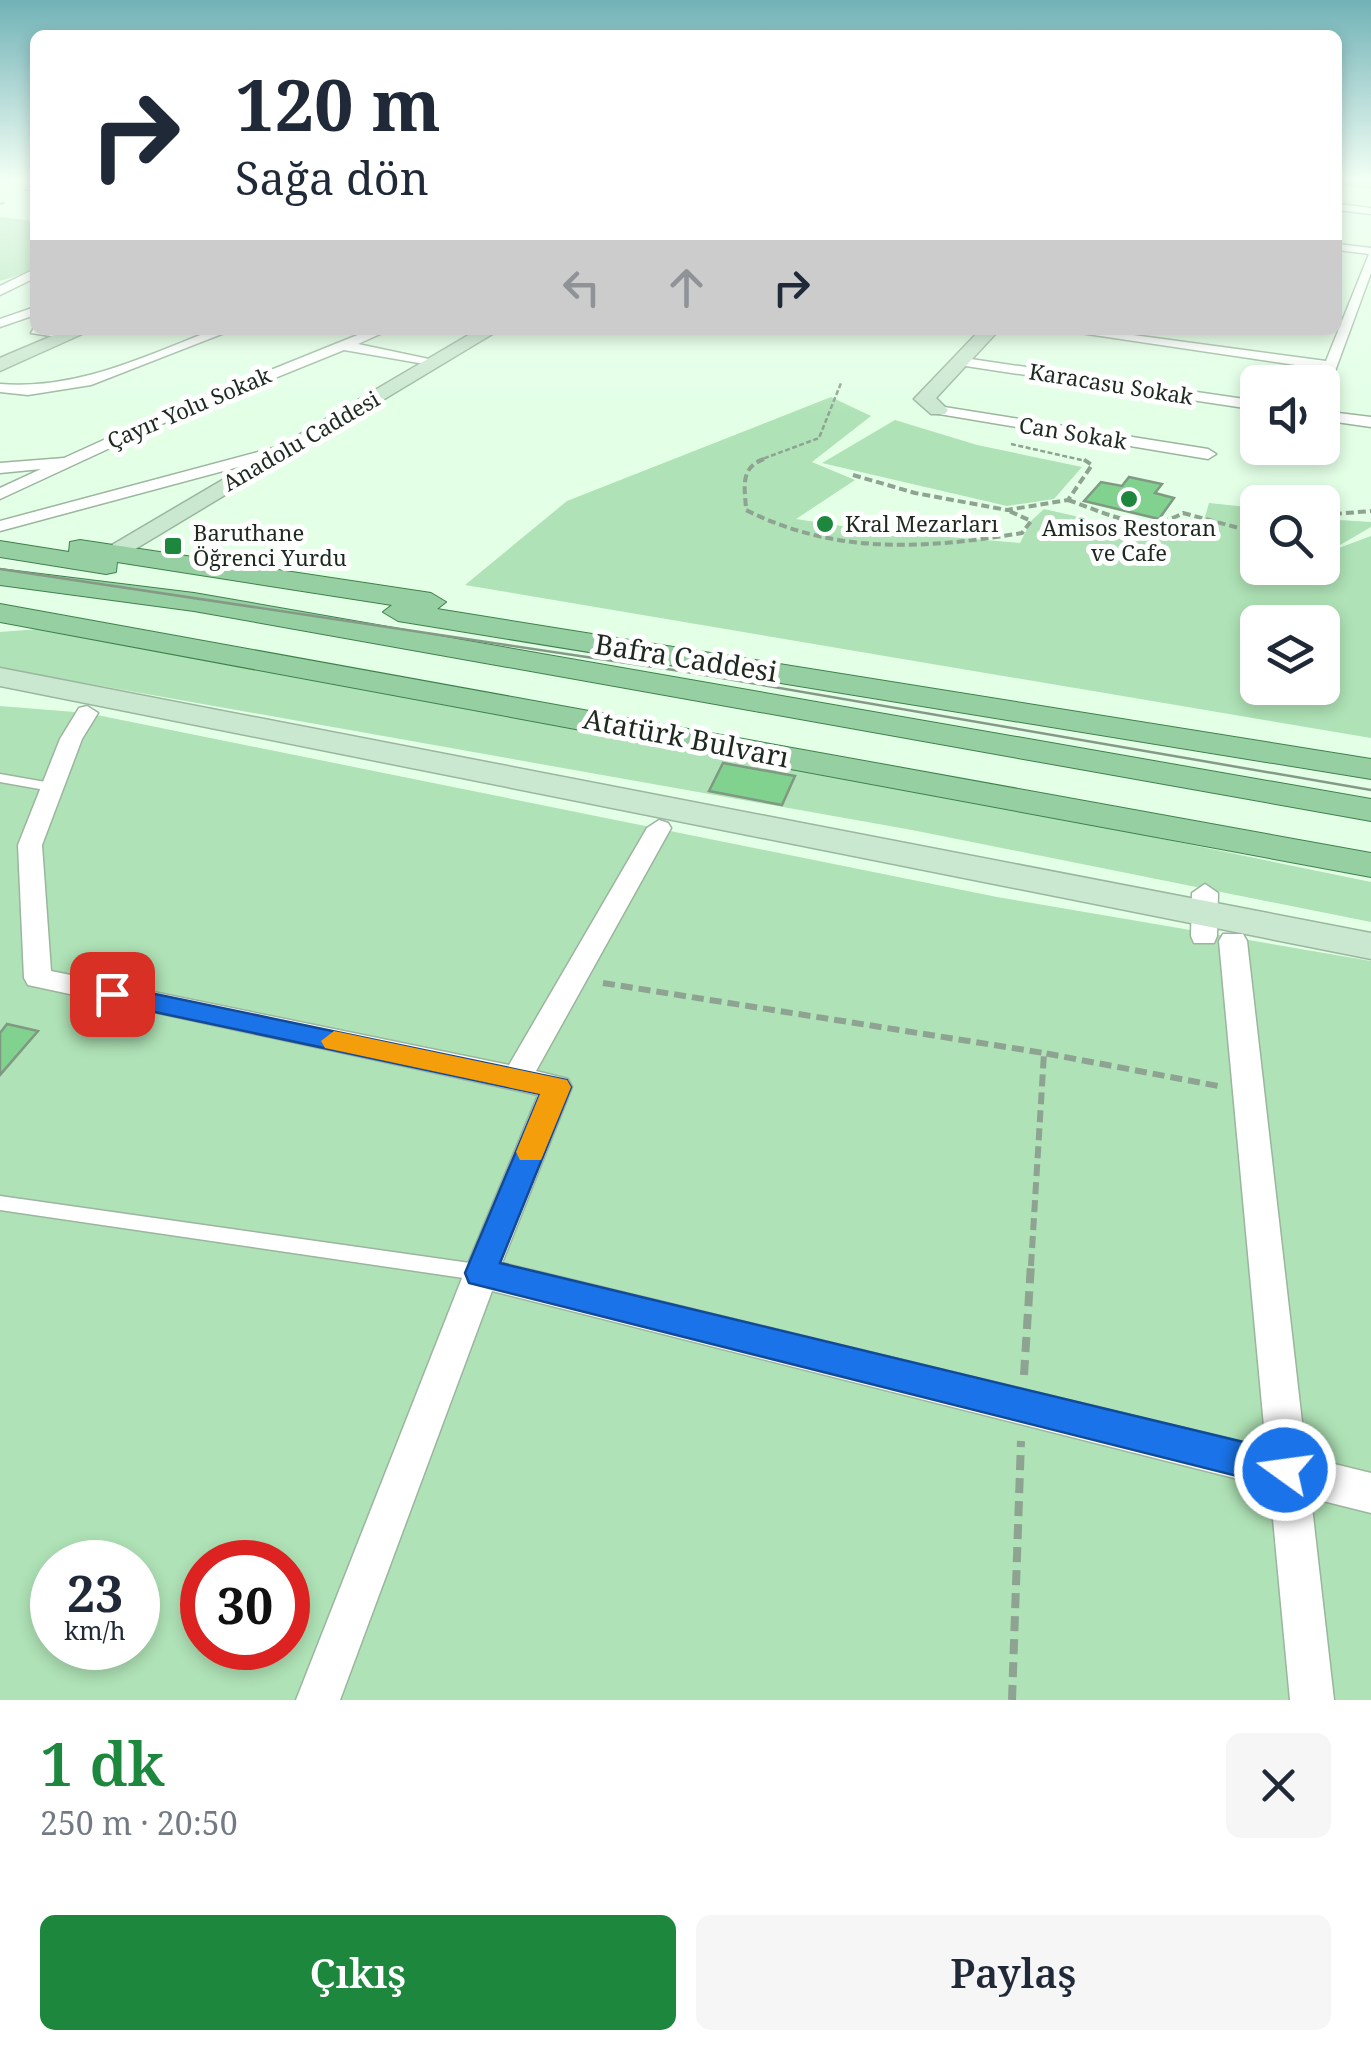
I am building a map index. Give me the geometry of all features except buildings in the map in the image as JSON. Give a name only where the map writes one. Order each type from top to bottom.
[{"type":"main road","points":[[0,365],[71,335]]},
{"type":"main road","name":"Anadolu Caddesi","points":[[113,552],[482,335]]},
{"type":"main road","points":[[938,410],[924,400],[986,335]]},
{"type":"main road","name":"Bafra Caddesi","points":[[0,537],[1371,754]]},
{"type":"main road","name":"Bafra Caddesi","points":[[0,549],[1371,769]]},
{"type":"main road","name":"Atatürk Bulvarı","points":[[0,577],[194,602],[1371,810]]},
{"type":"main road","name":"Atatürk Bulvarı","points":[[0,613],[1371,866]]},
{"type":"main road","points":[[0,622],[42,618]]},
{"type":"main road","points":[[0,677],[1212,920],[1371,946]]},
{"type":"main road","points":[[0,696],[212,718]]},
{"type":"street","points":[[1343,316],[1370,257]]},
{"type":"street","points":[[0,291],[30,276]]},
{"type":"street","points":[[1342,294],[1371,298]]},
{"type":"street","points":[[3,320],[30,312]]},
{"type":"street","points":[[3,320],[30,328]]},
{"type":"street","points":[[0,388],[20,392],[60,388],[211,335]]},
{"type":"street","name":"Çayır Yolu Sokak","points":[[0,494],[284,367],[370,335]]},
{"type":"street","points":[[1104,335],[1322,365]]},
{"type":"street","points":[[1329,365],[1338,335]]},
{"type":"street","points":[[343,346],[436,362]]},
{"type":"street","name":"Karacasu Sokak","points":[[964,362],[1240,403]]},
{"type":"street","name":"Can Sokak","points":[[938,410],[1208,454]]},
{"type":"street","points":[[1340,418],[1371,422]]},
{"type":"street","points":[[0,526],[288,448]]},
{"type":"street","points":[[0,468],[69,461]]},
{"type":"street","points":[[87,713],[51,787],[30,844],[38,978],[557,1087],[480,1273],[318,1700]]},
{"type":"street","points":[[516,1080],[659,828]]},
{"type":"street","points":[[1212,920],[1250,1092],[1285,1470],[1312,1700]]},
{"type":"street","points":[[480,1273],[1371,1493]]},
{"type":"lane","points":[[0,778],[51,787]]},
{"type":"lane","points":[[0,1203],[480,1273]]},
{"type":"path","points":[[841,382],[820,438],[753,463],[744,476],[746,510],[772,526],[816,540],[857,546],[923,545],[1022,533],[1031,521],[1007,510],[915,493],[852,475]]},
{"type":"path","points":[[1000,442],[1080,458],[1092,466],[1068,500]]},
{"type":"path","points":[[1007,510],[1068,500],[1090,512],[1143,524],[1174,520],[1182,513],[1240,528]]},
{"type":"path","points":[[1340,514],[1371,511]]},
{"type":"path","points":[[576,979],[1044,1054],[1250,1092]]},
{"type":"path","points":[[1012,1700],[1022,1406],[1044,1054]]},
{"type":"green space","points":[[0,257],[30,257],[30,272],[0,281]]},
{"type":"green space","points":[[831,397],[871,416],[812,462],[855,480],[796,519],[875,531],[1020,543],[1031,521],[1044,509],[1158,535],[1201,531],[1209,503],[1240,506],[1240,585],[1340,585],[1340,548],[1371,536],[1371,738],[465,585],[567,501]]},
{"type":"green space","points":[[895,420],[977,445],[1082,467],[1054,499],[1007,506],[822,463]]},
{"type":"green space","points":[[1340,520],[1371,522],[1371,527],[1340,545]]},
{"type":"green space","points":[[39,629],[475,697],[1371,882],[1371,922],[912,830],[0,668],[0,632]]},
{"type":"green space","points":[[0,706],[87,713],[997,897],[1371,961],[1371,1700],[0,1700]]},
{"type":"tram line","points":[[0,569],[687,672],[1371,790]]},
{"type":"slow traffic","points":[[334,1041],[557,1087],[530,1152]]},
{"type":"place","name":"Amisos Restoran ve Cafe","points":[[1129,499]]},
{"type":"place","name":"Kral Mezarları","points":[[825,524]]},
{"type":"place","name":"Baruthane Öğrenci Yurdu","points":[[173,546]]},
{"type":"route","points":[[112,994],[557,1087],[480,1273],[1285,1470]]}]
